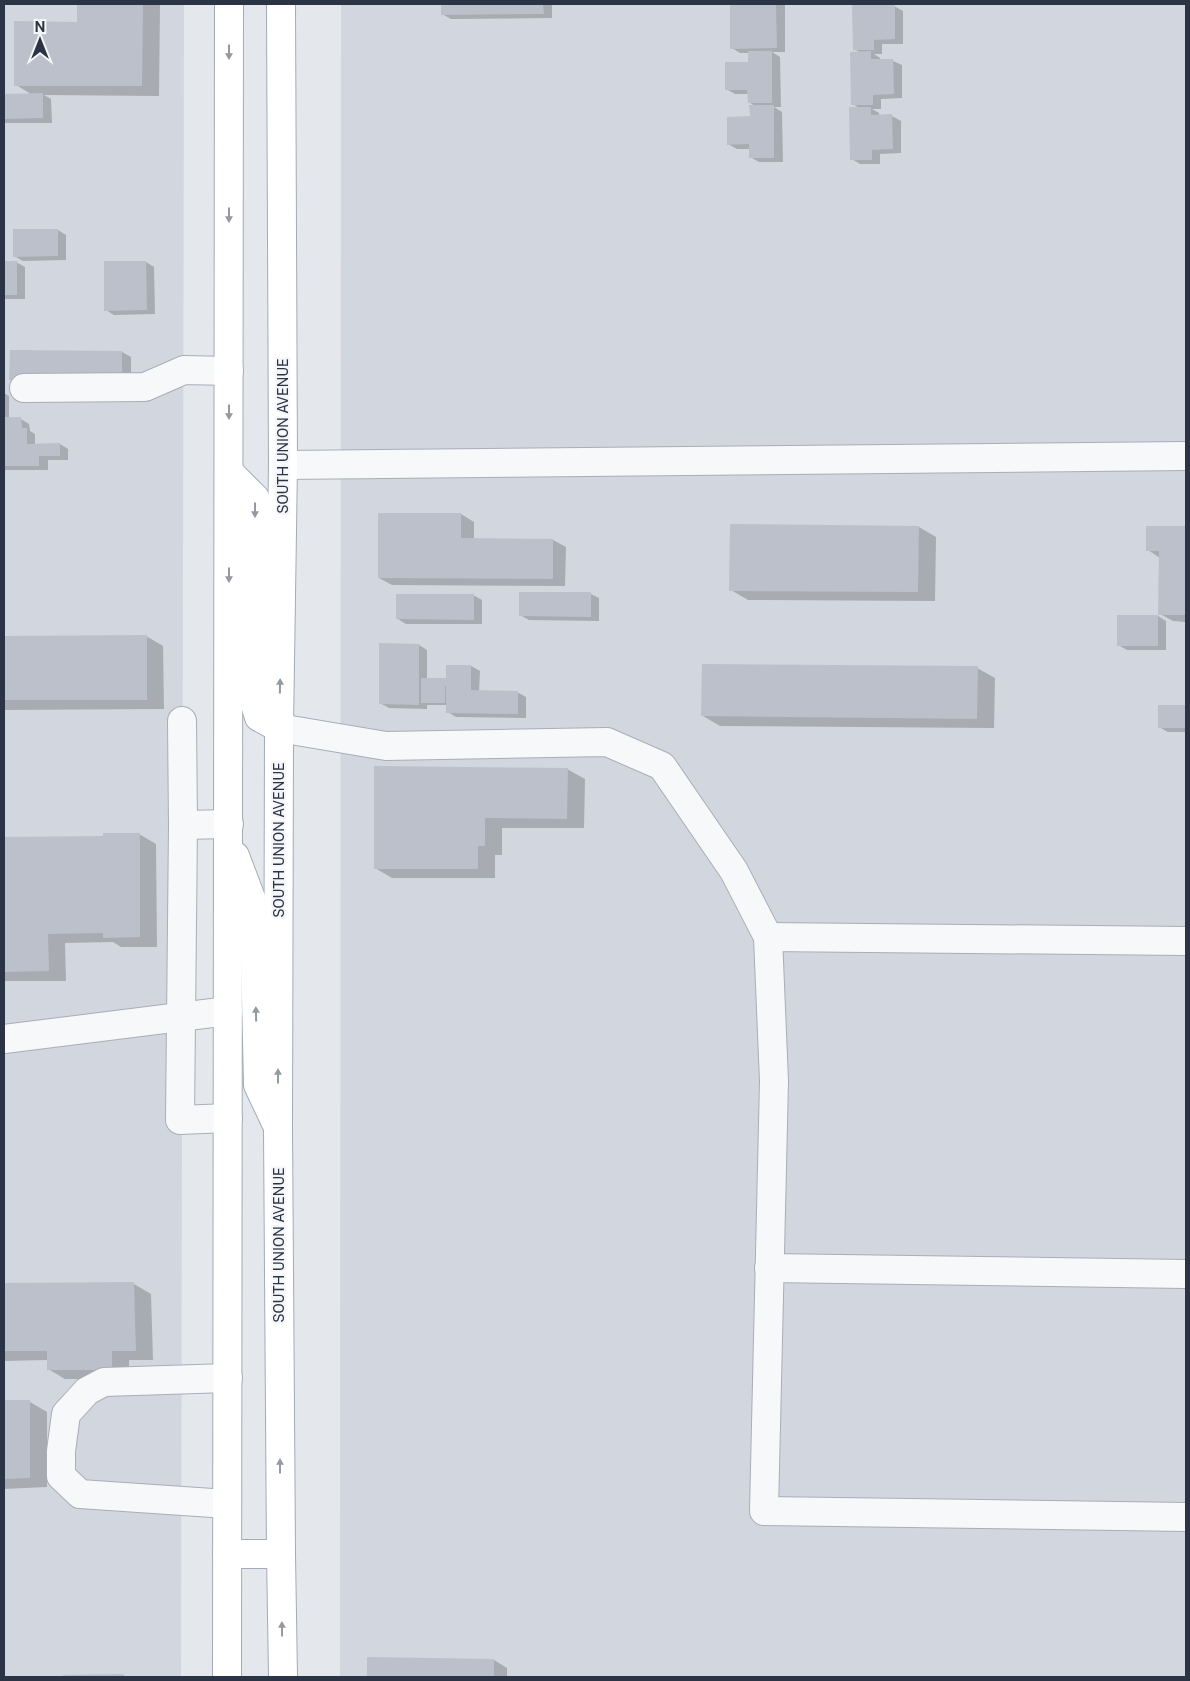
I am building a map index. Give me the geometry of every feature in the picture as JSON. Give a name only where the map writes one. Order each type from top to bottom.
[{"type":"main road","points":[[227,1677],[229,4]]},
{"type":"main road","name":"SOUTH UNION AVENUE","points":[[281,4],[283,465],[279,728],[278,1129],[283,1677]]},
{"type":"main road","points":[[229,472],[255,498],[254,701],[259,717],[279,728]]},
{"type":"main road","points":[[229,831],[254,906],[258,1085],[278,1129]]},
{"type":"main road","points":[[227,1554],[281,1554]]},
{"type":"lane","points":[[24,388],[145,387],[184,370],[229,371]]},
{"type":"lane","points":[[283,465],[1186,456]]},
{"type":"lane","points":[[182,722],[183,824],[180,1120],[228,1118]]},
{"type":"lane","points":[[279,728],[386,746],[607,742],[662,766],[734,871],[768,937],[774,1080],[764,1511],[1186,1517]]},
{"type":"lane","points":[[183,824],[229,831]]},
{"type":"lane","points":[[768,937],[1186,941]]},
{"type":"lane","points":[[4,1039],[228,1011]]},
{"type":"lane","points":[[769,1268],[1186,1274]]},
{"type":"lane","points":[[227,1504],[80,1494],[61,1476],[61,1451],[66,1414],[87,1391],[104,1382],[228,1378]]},
{"type":"shaded area","points":[[4,4],[184,4],[181,1677],[4,1677]]},
{"type":"shaded area","points":[[341,4],[1186,4],[1186,1677],[340,1677]]},
{"type":"building","points":[[77,4],[143,4],[142,86],[14,86],[14,21],[77,22]]},
{"type":"building","points":[[441,4],[543,4],[544,14],[441,15]]},
{"type":"building","points":[[730,4],[776,4],[777,48],[730,49]]},
{"type":"building","points":[[852,4],[895,5],[895,39],[874,40],[874,50],[853,50]]},
{"type":"building","points":[[748,51],[772,51],[772,103],[748,103],[747,90],[725,90],[725,62],[748,62]]},
{"type":"building","points":[[871,51],[871,59],[893,59],[894,94],[873,95],[873,105],[851,105],[850,52]]},
{"type":"building","points":[[43,93],[43,118],[4,119],[4,94]]},
{"type":"building","points":[[749,105],[774,105],[774,158],[749,158],[749,144],[727,145],[727,117],[750,116]]},
{"type":"building","points":[[849,107],[871,107],[871,115],[892,114],[893,149],[872,150],[872,160],[850,160]]},
{"type":"building","points":[[13,229],[58,229],[58,256],[13,257]]},
{"type":"building","points":[[4,261],[17,261],[17,295],[4,295]]},
{"type":"building","points":[[104,261],[146,261],[147,310],[104,311]]},
{"type":"building","points":[[10,350],[122,351],[122,379],[9,380]]},
{"type":"building","points":[[4,417],[21,417],[22,428],[27,428],[27,444],[60,443],[60,456],[39,456],[39,466],[4,466]]},
{"type":"building","points":[[378,513],[461,513],[461,538],[553,539],[553,579],[378,578]]},
{"type":"building","points":[[730,524],[919,526],[918,592],[729,591]]},
{"type":"building","points":[[1146,526],[1186,526],[1186,615],[1158,615],[1159,551],[1146,551]]},
{"type":"building","points":[[519,592],[591,592],[591,617],[519,616]]},
{"type":"building","points":[[396,594],[474,594],[474,620],[396,619]]},
{"type":"building","points":[[1117,615],[1158,615],[1158,646],[1117,646]]},
{"type":"building","points":[[147,635],[147,700],[4,700],[4,636]]},
{"type":"building","points":[[379,643],[419,644],[419,705],[379,704]]},
{"type":"building","points":[[702,664],[978,666],[977,719],[701,716]]},
{"type":"building","points":[[446,665],[471,665],[471,690],[518,691],[518,714],[446,713],[446,686],[445,703],[421,703],[421,678],[446,678]]},
{"type":"building","points":[[1158,705],[1186,705],[1186,728],[1158,728]]},
{"type":"building","points":[[374,766],[568,768],[567,819],[485,818],[485,846],[478,846],[478,869],[374,869]]},
{"type":"building","points":[[103,833],[140,833],[140,937],[103,938],[103,933],[48,934],[49,971],[4,972],[4,837],[103,836]]},
{"type":"building","points":[[134,1282],[136,1351],[112,1351],[112,1370],[47,1370],[47,1351],[4,1351],[4,1283]]},
{"type":"building","points":[[4,1400],[30,1400],[30,1478],[4,1479]]},
{"type":"building","points":[[367,1657],[494,1659],[494,1677],[367,1677]]},
{"type":"building","points":[[123,1674],[123,1677],[63,1677],[63,1675]]}]
